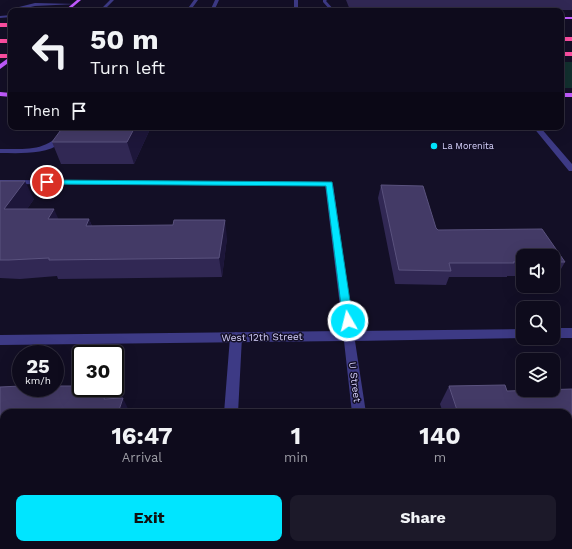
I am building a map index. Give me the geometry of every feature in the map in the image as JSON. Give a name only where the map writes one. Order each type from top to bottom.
[{"type":"main road","points":[[69,8],[79,0]]},
{"type":"main road","points":[[0,67],[8,60]]},
{"type":"street","points":[[106,8],[112,0]]},
{"type":"street","points":[[325,0],[324,1],[330,8]]},
{"type":"street","points":[[20,8],[33,5],[74,4]]},
{"type":"street","points":[[0,151],[41,149],[53,145],[59,141],[66,130]]},
{"type":"street","points":[[539,130],[572,169]]},
{"type":"street","name":"U Street","points":[[0,182],[329,184],[359,409]]},
{"type":"street","points":[[560,333],[572,333]]},
{"type":"street","name":"West 12th Street","points":[[0,340],[516,334]]},
{"type":"street","points":[[231,409],[236,337]]},
{"type":"green space","points":[[564,62],[572,62],[572,88],[564,88]]},
{"type":"building","points":[[61,130],[133,130],[127,142],[52,142]]},
{"type":"building","points":[[0,181],[25,181],[4,209],[54,209],[48,219],[89,219],[86,226],[173,225],[174,220],[225,220],[219,258],[49,260],[49,258],[0,260]]},
{"type":"building","points":[[381,185],[423,186],[436,228],[438,230],[542,229],[556,249],[516,249],[516,262],[513,262],[514,263],[449,263],[451,271],[399,270]]},
{"type":"building","points":[[560,255],[565,262],[560,262]]},
{"type":"building","points":[[505,385],[507,391],[516,391],[516,397],[560,397],[560,389],[572,389],[572,409],[457,409],[449,386]]},
{"type":"building","points":[[12,386],[12,397],[64,397],[64,386],[72,386],[72,397],[105,397],[104,399],[123,398],[119,409],[0,409],[0,387]]},
{"type":"place","name":"La Morenita","points":[[434,146]]},
{"type":"route","points":[[47,182],[329,184],[348,321]]}]
